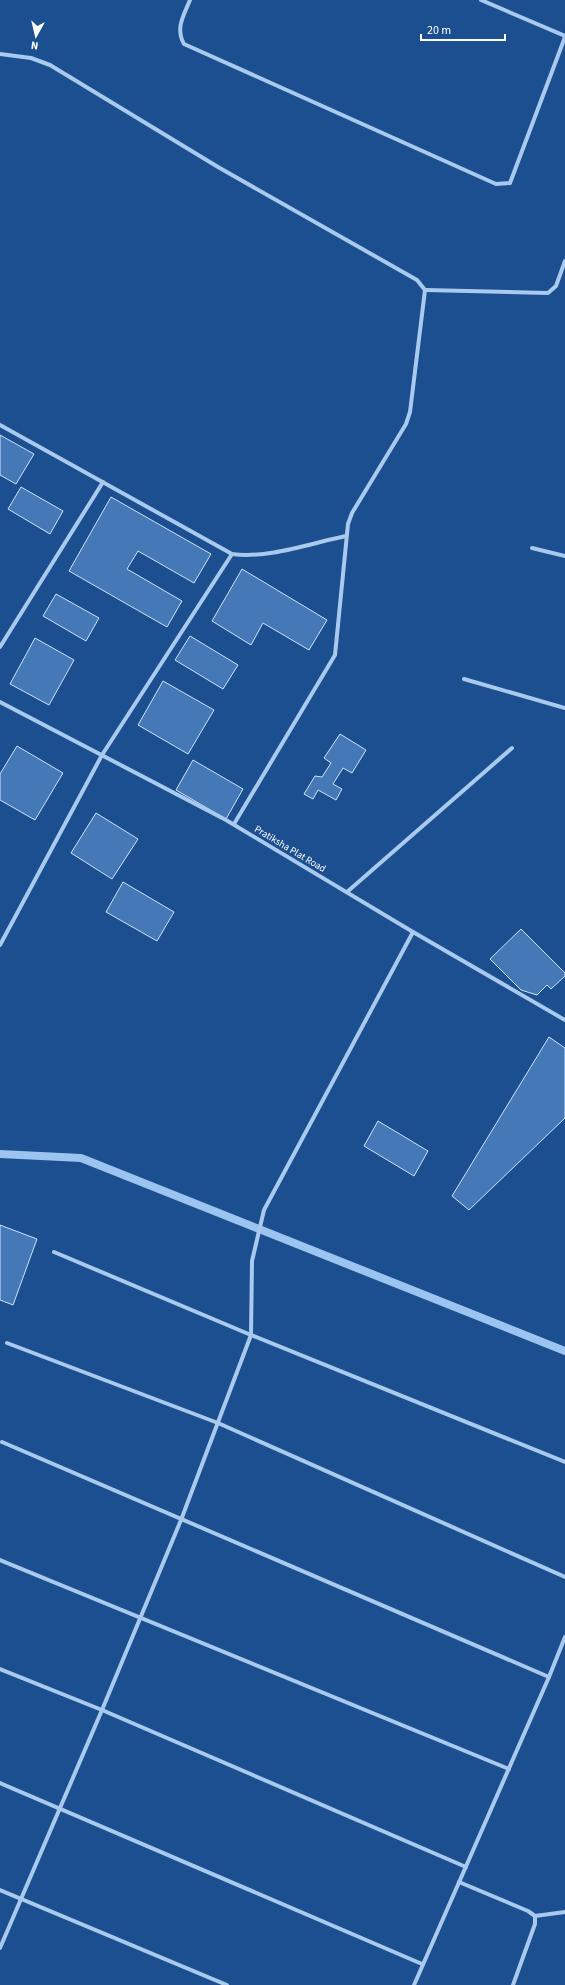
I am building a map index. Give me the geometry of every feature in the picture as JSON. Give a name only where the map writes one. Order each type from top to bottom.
[{"type":"street","points":[[190,0],[180,23],[179,36],[184,44],[496,184],[510,183],[565,37],[481,0]]},
{"type":"street","points":[[0,54],[31,58],[50,64],[218,167],[417,280],[425,290],[410,412],[406,424],[352,513],[346,536],[335,655],[234,824]]},
{"type":"street","points":[[425,290],[548,293],[556,286],[565,261]]},
{"type":"street","points":[[0,425],[232,554],[248,556],[263,554],[346,536]]},
{"type":"street","points":[[0,647],[103,482]]},
{"type":"street","points":[[532,548],[565,556]]},
{"type":"street","points":[[0,945],[102,755],[232,554]]},
{"type":"street","points":[[464,679],[565,708]]},
{"type":"street","name":"Pratiksha Plat Road","points":[[0,702],[234,824],[413,932],[565,1020]]},
{"type":"street","points":[[347,892],[512,748]]},
{"type":"street","points":[[0,1948],[102,1710],[180,1520],[251,1335],[252,1261],[264,1210],[413,932]]},
{"type":"street","points":[[54,1252],[251,1335],[565,1462]]},
{"type":"street","points":[[7,1343],[218,1423],[565,1577]]},
{"type":"street","points":[[2,1442],[180,1520],[549,1677]]},
{"type":"street","points":[[0,1560],[140,1616],[509,1769]]},
{"type":"street","points":[[414,1985],[549,1677],[565,1637]]},
{"type":"street","points":[[0,1669],[102,1710],[466,1867]]},
{"type":"street","points":[[0,1783],[422,1964]]},
{"type":"street","points":[[459,1882],[528,1911],[535,1916],[565,1912]]},
{"type":"street","points":[[0,1890],[227,1985]]},
{"type":"street","points":[[513,1985],[535,1924],[535,1916]]},
{"type":"building","points":[[0,435],[34,454],[16,484],[0,475]]},
{"type":"building","points":[[21,487],[63,511],[50,534],[8,509]]},
{"type":"building","points":[[111,497],[211,554],[194,583],[138,551],[127,569],[182,601],[167,627],[69,571]]},
{"type":"building","points":[[242,569],[327,620],[309,650],[263,623],[251,645],[212,621]]},
{"type":"building","points":[[56,594],[99,618],[86,641],[43,616]]},
{"type":"building","points":[[190,636],[238,665],[223,689],[175,660]]},
{"type":"building","points":[[35,638],[74,660],[49,705],[10,684]]},
{"type":"building","points":[[163,681],[214,710],[188,754],[138,725]]},
{"type":"building","points":[[340,734],[366,750],[352,773],[343,768],[333,784],[342,789],[336,800],[318,790],[313,799],[304,794],[315,776],[322,777],[331,763],[324,758]]},
{"type":"building","points":[[17,746],[63,773],[35,820],[0,800],[0,774]]},
{"type":"building","points":[[193,760],[243,789],[226,819],[176,790]]},
{"type":"building","points":[[96,813],[138,839],[112,879],[71,853]]},
{"type":"building","points":[[123,882],[174,912],[157,941],[106,912]]},
{"type":"building","points":[[521,929],[565,973],[565,976],[551,989],[547,985],[537,995],[521,990],[490,959]]},
{"type":"building","points":[[549,1037],[565,1048],[565,1118],[469,1210],[452,1196]]},
{"type":"building","points":[[378,1121],[428,1151],[414,1176],[364,1146]]},
{"type":"building","points":[[0,1225],[37,1239],[13,1305],[0,1300]]},
{"type":"waterway","points":[[0,1154],[81,1158],[565,1351]]}]
